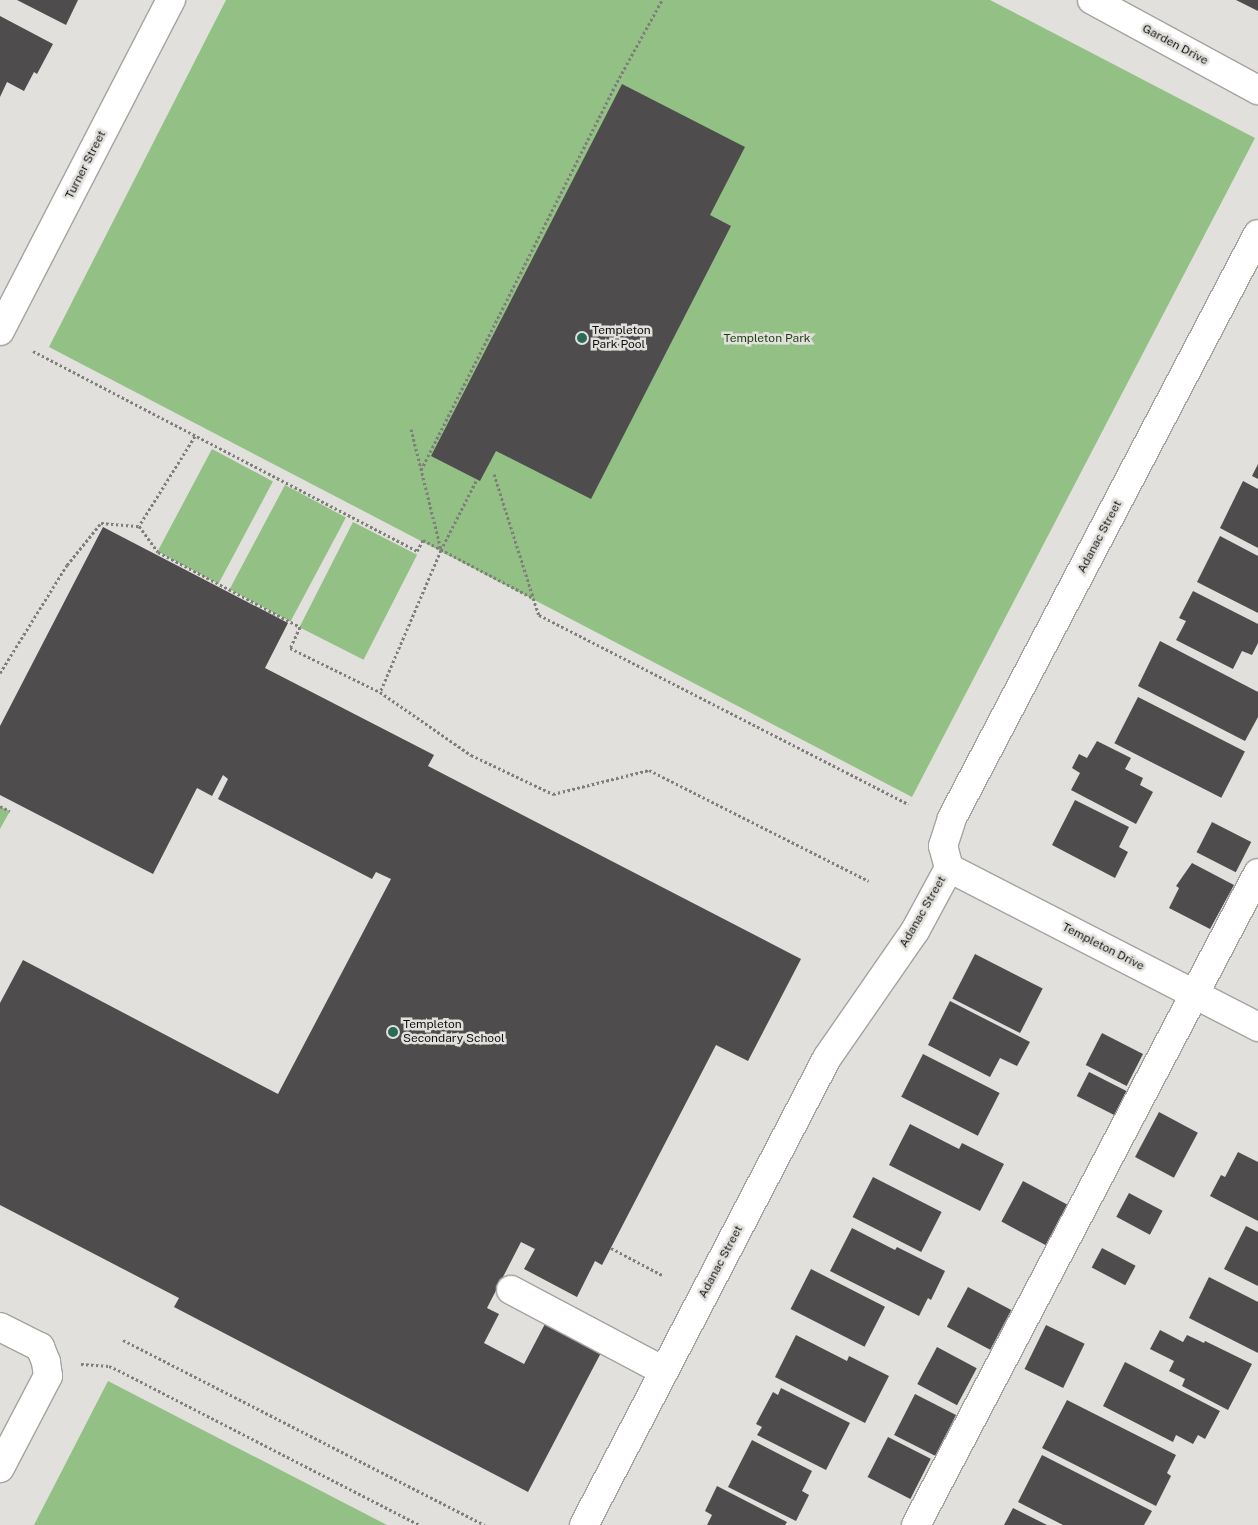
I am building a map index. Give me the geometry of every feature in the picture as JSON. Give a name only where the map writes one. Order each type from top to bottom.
[{"type":"street","name":"Turner Street","points":[[0,331],[172,0]]},
{"type":"street","name":"Garden Drive","points":[[1092,0],[1258,90]]},
{"type":"street","name":"Adanac Street","points":[[584,1525],[827,1058],[915,931],[948,868],[943,846],[952,818],[1258,234]]},
{"type":"street","name":"Templeton Drive","points":[[948,868],[1258,1027]]},
{"type":"street","points":[[916,1525],[1258,874]]},
{"type":"street","points":[[511,1290],[664,1371]]},
{"type":"street","points":[[0,1327],[40,1347],[46,1362],[48,1376],[0,1468]]},
{"type":"path","points":[[421,470],[613,91],[662,0]]},
{"type":"path","points":[[32,351],[417,552],[423,540],[533,598]]},
{"type":"path","points":[[412,430],[441,550]]},
{"type":"path","points":[[139,526],[195,436]]},
{"type":"path","points":[[494,474],[539,615],[908,804]]},
{"type":"path","points":[[380,692],[441,550],[476,481]]},
{"type":"path","points":[[0,673],[68,565],[101,523],[139,526],[158,552],[300,627],[290,648],[380,692],[471,755],[552,794],[649,770],[868,881]]},
{"type":"path","points":[[0,806],[10,811]]},
{"type":"path","points":[[610,1248],[662,1275]]},
{"type":"path","points":[[123,1340],[484,1525]]},
{"type":"path","points":[[46,1362],[109,1366],[419,1525]]},
{"type":"green space","name":"Templeton Park","points":[[226,0],[990,0],[1255,138],[912,797],[49,347]]},
{"type":"green space","points":[[212,449],[273,481],[218,584],[158,551]]},
{"type":"green space","points":[[285,485],[346,517],[291,622],[230,589]]},
{"type":"green space","points":[[353,522],[417,555],[364,660],[299,627]]},
{"type":"green space","points":[[0,806],[10,811],[0,829]]},
{"type":"green space","points":[[108,1381],[387,1525],[34,1525]]},
{"type":"building","points":[[17,0],[78,0],[66,25]]},
{"type":"building","points":[[1236,0],[1258,0],[1258,11]]},
{"type":"building","points":[[0,16],[53,44],[37,74],[34,72],[24,91],[7,82],[0,97]]},
{"type":"building","name":"Templeton Park Pool","points":[[622,84],[745,147],[710,215],[731,226],[591,499],[496,451],[480,481],[431,456]]},
{"type":"building","points":[[1258,464],[1258,479],[1252,476]]},
{"type":"building","points":[[1243,481],[1258,489],[1258,548],[1220,528]]},
{"type":"building","name":"Templeton Secondary School","points":[[103,527],[288,623],[265,668],[434,755],[428,766],[801,959],[748,1061],[716,1045],[602,1265],[595,1261],[577,1297],[524,1269],[535,1249],[521,1242],[487,1308],[499,1314],[484,1343],[524,1364],[547,1320],[603,1349],[528,1492],[174,1307],[179,1298],[0,1205],[0,1003],[23,960],[278,1094],[391,879],[376,872],[372,879],[218,799],[228,779],[223,775],[212,796],[197,788],[153,874],[0,795],[0,726]]},
{"type":"building","points":[[1220,536],[1258,556],[1258,613],[1197,582]]},
{"type":"building","points":[[1193,591],[1258,624],[1258,643],[1252,655],[1242,651],[1233,669],[1176,640],[1186,621],[1179,618]]},
{"type":"building","points":[[1160,641],[1258,692],[1258,717],[1245,741],[1138,686]]},
{"type":"building","points":[[1138,697],[1245,751],[1221,798],[1114,743]]},
{"type":"building","points":[[1097,741],[1131,758],[1125,769],[1143,778],[1140,785],[1153,792],[1136,824],[1071,790],[1080,773],[1072,768],[1079,754],[1087,758]]},
{"type":"building","points":[[1075,800],[1129,827],[1119,847],[1128,852],[1115,878],[1052,845]]},
{"type":"building","points":[[1212,822],[1251,842],[1236,872],[1197,852]]},
{"type":"building","points":[[1192,863],[1234,885],[1210,929],[1169,908],[1179,888],[1176,886]]},
{"type":"building","points":[[975,954],[1043,989],[1020,1033],[952,999]]},
{"type":"building","points":[[950,1001],[1030,1042],[1017,1066],[1000,1058],[990,1077],[928,1045]]},
{"type":"building","points":[[1102,1033],[1143,1054],[1127,1086],[1086,1065]]},
{"type":"building","points":[[923,1054],[1000,1093],[978,1136],[901,1097]]},
{"type":"building","points":[[1089,1072],[1126,1091],[1114,1115],[1077,1096]]},
{"type":"building","points":[[1159,1112],[1198,1133],[1174,1178],[1135,1157]]},
{"type":"building","points":[[910,1124],[959,1149],[962,1143],[1004,1164],[980,1211],[889,1165]]},
{"type":"building","points":[[1238,1152],[1258,1162],[1258,1221],[1210,1196],[1221,1175],[1225,1177]]},
{"type":"building","points":[[873,1177],[942,1212],[921,1252],[853,1217]]},
{"type":"building","points":[[1023,1181],[1067,1204],[1046,1245],[1001,1222]]},
{"type":"building","points":[[1129,1193],[1163,1211],[1150,1235],[1116,1217]]},
{"type":"building","points":[[1246,1226],[1258,1232],[1258,1286],[1224,1269]]},
{"type":"building","points":[[852,1228],[895,1250],[897,1247],[945,1271],[931,1300],[928,1298],[919,1316],[830,1271]]},
{"type":"building","points":[[1102,1248],[1136,1266],[1125,1285],[1092,1267]]},
{"type":"building","points":[[811,1269],[885,1307],[865,1347],[791,1309]]},
{"type":"building","points":[[1209,1277],[1258,1302],[1258,1353],[1189,1318]]},
{"type":"building","points":[[968,1287],[1011,1310],[990,1350],[947,1327]]},
{"type":"building","points":[[1046,1325],[1085,1344],[1063,1388],[1025,1369]]},
{"type":"building","points":[[1160,1330],[1183,1342],[1187,1335],[1204,1343],[1205,1341],[1252,1364],[1228,1410],[1182,1386],[1185,1379],[1169,1371],[1174,1361],[1150,1349]]},
{"type":"building","points":[[796,1335],[847,1361],[849,1356],[889,1376],[865,1423],[775,1377]]},
{"type":"building","points":[[937,1347],[977,1368],[957,1405],[917,1384]]},
{"type":"building","points":[[1125,1362],[1220,1411],[1205,1439],[1198,1435],[1193,1444],[1176,1435],[1173,1442],[1103,1406]]},
{"type":"building","points":[[781,1388],[850,1423],[826,1470],[757,1435],[762,1427],[756,1424],[773,1392],[778,1395]]},
{"type":"building","points":[[915,1394],[956,1415],[935,1456],[894,1435]]},
{"type":"building","points":[[1067,1400],[1176,1455],[1167,1473],[1171,1476],[1156,1506],[1042,1448]]},
{"type":"building","points":[[888,1437],[931,1459],[910,1499],[868,1477]]},
{"type":"building","points":[[752,1440],[812,1471],[802,1491],[809,1495],[796,1521],[728,1487]]},
{"type":"building","points":[[1042,1455],[1152,1511],[1144,1525],[1063,1525],[1018,1502]]},
{"type":"building","points":[[717,1486],[787,1522],[785,1525],[707,1525],[712,1515],[705,1511]]},
{"type":"building","points":[[1013,1508],[1047,1525],[1004,1525]]},
{"type":"place","name":"Templeton Park Pool","points":[[582,338]]},
{"type":"place","name":"Templeton Secondary School","points":[[393,1032]]}]
